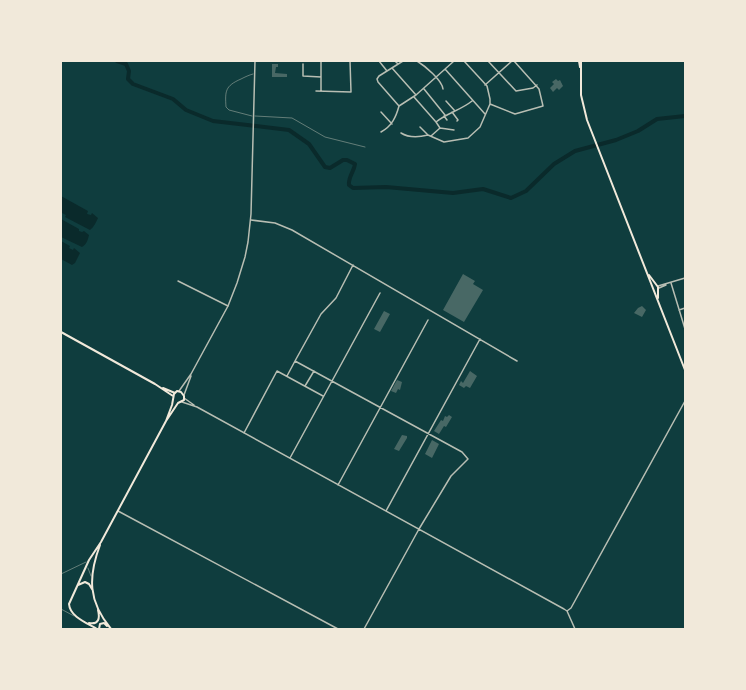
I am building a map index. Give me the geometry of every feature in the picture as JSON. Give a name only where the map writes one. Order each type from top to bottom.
[{"type":"main road","points":[[580,61],[582,100],[587,120],[685,370]]},
{"type":"main road","points":[[647,272],[657,287],[658,300]]},
{"type":"main road","points":[[652,287],[657,287]]},
{"type":"main road","points":[[654,290],[657,287]]},
{"type":"main road","points":[[61,332],[154,384],[173,397],[178,403]]},
{"type":"main road","points":[[154,384],[175,393]]},
{"type":"main road","points":[[110,628],[102,623],[99,625],[98,629],[75,616],[70,610],[69,604],[89,560],[101,542],[166,421],[178,403],[182,402],[184,397],[182,392],[179,391],[175,393],[166,421]]},
{"type":"main road","points":[[86,622],[93,624],[98,622],[99,616],[91,577],[94,560],[101,542]]},
{"type":"main road","points":[[76,586],[82,582],[87,583],[93,592]]},
{"type":"main road","points":[[97,607],[110,628]]},
{"type":"street","points":[[179,391],[191,374],[228,306],[243,264],[251,220],[255,61]]},
{"type":"street","points":[[321,61],[321,91]]},
{"type":"street","points":[[316,91],[351,92],[350,61]]},
{"type":"street","points":[[378,61],[387,71]]},
{"type":"street","points":[[395,61],[398,64]]},
{"type":"street","points":[[399,106],[377,80],[379,76],[403,61]]},
{"type":"street","points":[[417,61],[427,68],[443,84],[443,89]]},
{"type":"street","points":[[381,132],[392,124],[399,106],[424,89],[454,61]]},
{"type":"street","points":[[420,128],[428,135],[443,142],[468,138],[479,128],[490,104],[488,89],[464,61]]},
{"type":"street","points":[[488,61],[516,91],[533,88],[536,86]]},
{"type":"street","points":[[485,85],[513,61],[539,89],[543,106],[516,114],[490,104]]},
{"type":"street","points":[[303,64],[303,76],[321,77]]},
{"type":"street","points":[[392,68],[416,95]]},
{"type":"street","points":[[445,70],[486,115]]},
{"type":"street","points":[[424,89],[447,120]]},
{"type":"street","points":[[414,97],[440,128],[454,130]]},
{"type":"street","points":[[446,101],[455,111]]},
{"type":"street","points":[[436,122],[472,101]]},
{"type":"street","points":[[381,112],[392,124]]},
{"type":"street","points":[[452,112],[458,120],[457,121]]},
{"type":"street","points":[[431,136],[440,128]]},
{"type":"street","points":[[401,133],[421,137],[428,135]]},
{"type":"street","points":[[251,220],[275,223],[287,227],[517,361]]},
{"type":"street","points":[[287,376],[323,311],[336,298],[353,265]]},
{"type":"street","points":[[657,287],[685,278]]},
{"type":"street","points":[[178,280],[228,306]]},
{"type":"street","points":[[671,283],[685,329]]},
{"type":"street","points":[[290,458],[380,294]]},
{"type":"street","points":[[679,310],[685,308]]},
{"type":"street","points":[[338,484],[428,320]]},
{"type":"street","points":[[386,511],[480,339]]},
{"type":"street","points":[[295,361],[464,453],[468,458],[451,476],[419,529],[364,629]]},
{"type":"street","points":[[244,433],[278,371],[324,396]]},
{"type":"street","points":[[305,386],[314,371]]},
{"type":"street","points":[[191,374],[184,397],[195,406],[567,611],[574,629]]},
{"type":"street","points":[[567,611],[572,608],[685,401]]},
{"type":"street","points":[[182,402],[195,406]]},
{"type":"street","points":[[118,511],[338,629]]},
{"type":"lane","points":[[255,74],[231,84],[228,87],[226,108],[259,117],[292,118],[326,137],[365,146]]},
{"type":"lane","points":[[61,574],[89,560]]},
{"type":"lane","points":[[80,565],[86,567],[90,572],[91,577]]},
{"type":"lane","points":[[61,609],[75,616]]},
{"type":"water","points":[[61,196],[88,211],[87,214],[91,215],[92,213],[98,218],[90,230],[65,217],[66,215],[61,214]]},
{"type":"water","points":[[61,219],[79,229],[79,231],[84,231],[89,235],[87,242],[82,247],[61,237]]},
{"type":"water","points":[[61,241],[70,246],[69,248],[73,250],[74,248],[80,253],[75,263],[72,265],[61,259]]},
{"type":"building","points":[[272,64],[278,64],[275,73],[287,74],[287,77],[272,77]]},
{"type":"building","points":[[556,79],[558,81],[560,80],[563,86],[559,90],[557,88],[553,92],[550,88],[554,84],[552,82]]},
{"type":"building","points":[[463,274],[475,281],[473,284],[483,290],[464,322],[443,310]]},
{"type":"building","points":[[642,306],[646,310],[642,317],[634,313]]},
{"type":"building","points":[[384,311],[390,314],[380,332],[374,329]]},
{"type":"building","points":[[470,371],[477,376],[470,388],[466,386],[464,388],[459,385],[461,381],[463,383]]},
{"type":"building","points":[[397,380],[402,382],[400,390],[398,389],[396,393],[391,391]]},
{"type":"building","points":[[449,415],[452,417],[446,427],[444,426],[439,434],[434,431],[441,420],[443,421],[445,416],[447,417]]},
{"type":"building","points":[[402,435],[407,436],[407,438],[399,451],[394,449]]},
{"type":"building","points":[[432,440],[439,444],[432,458],[425,454]]},
{"type":"waterway","points":[[117,61],[126,64],[129,71],[128,79],[133,84],[173,99],[186,110],[213,121],[289,130],[309,144],[325,167],[330,168],[343,160],[347,160],[355,164],[349,182],[349,185],[353,188],[386,187],[453,193],[483,189],[511,198],[526,191],[554,164],[575,151],[616,140],[638,131],[657,119],[685,116]]}]
